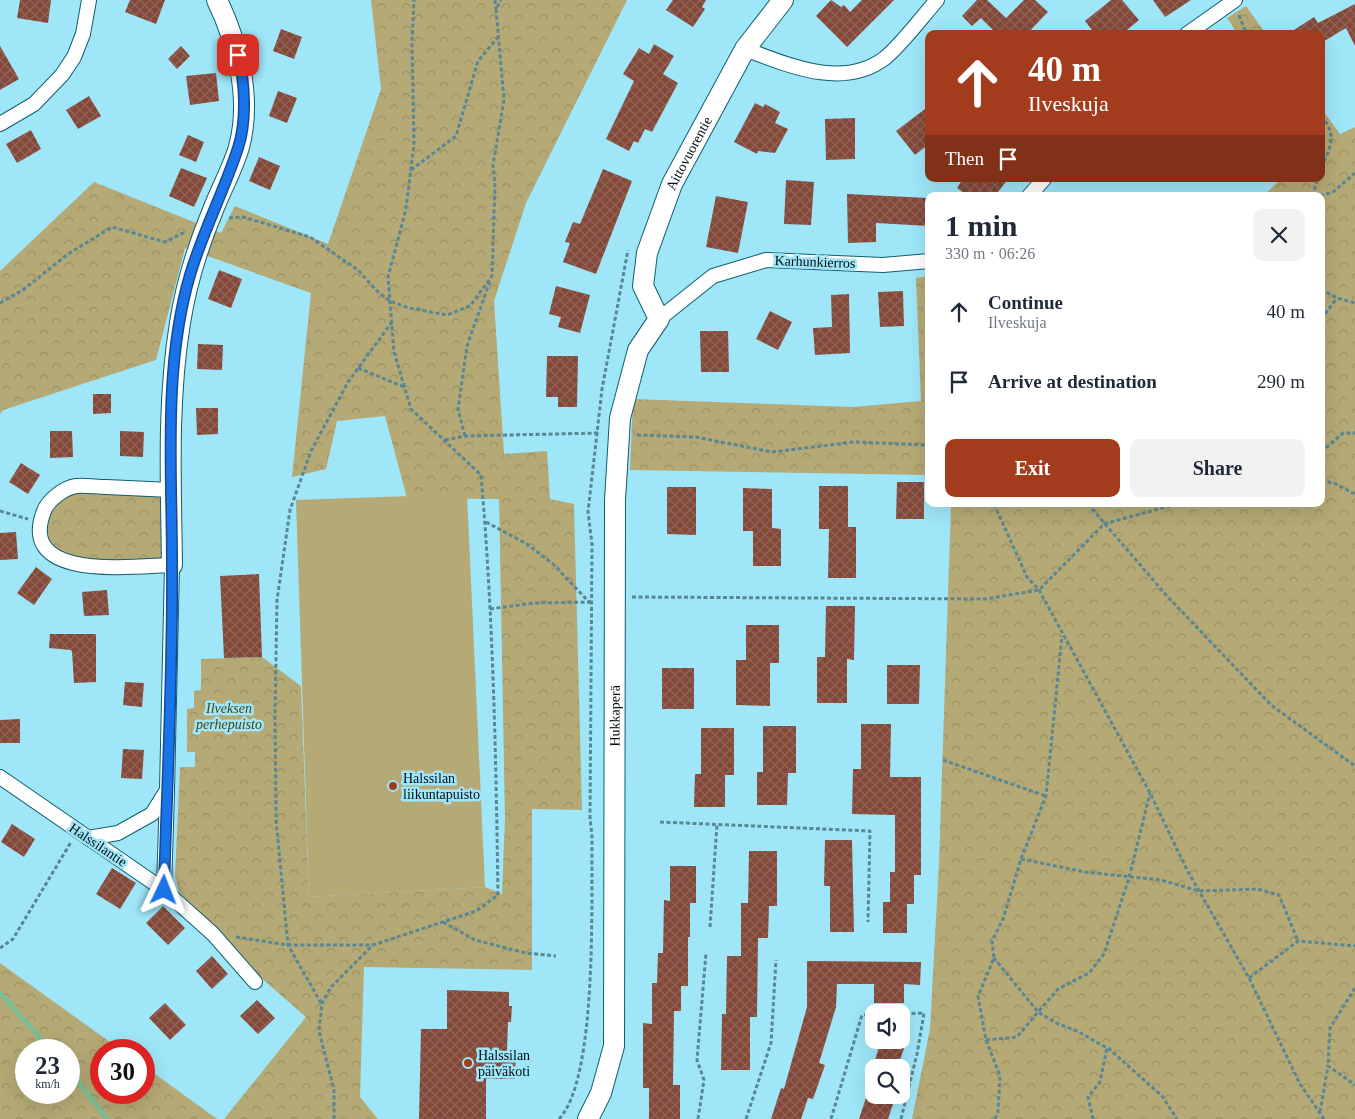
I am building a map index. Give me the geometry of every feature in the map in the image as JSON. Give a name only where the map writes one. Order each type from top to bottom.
[{"type":"street","points":[[0,124],[34,104],[62,75],[74,57],[83,34],[89,0]]},
{"type":"street","points":[[164,890],[172,565],[173,368],[180,320],[190,276],[212,213],[239,147],[243,117],[241,69],[231,28],[217,0]]},
{"type":"street","name":"Aittovuorentie","points":[[659,319],[643,286],[647,253],[672,184],[745,49],[783,0]]},
{"type":"street","points":[[745,49],[793,67],[826,74],[863,70],[885,57],[937,0]]},
{"type":"street","points":[[1193,30],[1234,0]]},
{"type":"street","points":[[1033,192],[1041,182]]},
{"type":"street","name":"Karhunkierros","points":[[659,319],[713,276],[766,260],[883,265],[925,261]]},
{"type":"street","name":"Hukkaperä","points":[[588,1119],[601,1093],[614,1046],[615,500],[620,418],[638,350],[659,319]]},
{"type":"street","points":[[171,490],[75,486],[58,494],[45,507],[40,522],[40,539],[50,554],[71,563],[88,566],[172,565]]},
{"type":"street","name":"Halssilantie","points":[[0,778],[164,890],[213,934],[255,982]]},
{"type":"street","points":[[83,834],[118,833],[152,814],[167,790]]},
{"type":"path","points":[[213,934],[288,945],[373,945],[476,911],[498,894],[495,723],[486,522],[481,475],[411,408],[394,352],[388,277],[406,209],[414,144],[412,42],[414,0]]},
{"type":"path","points":[[466,436],[458,409],[467,346],[492,276],[495,184],[493,165],[504,100],[495,0]]},
{"type":"path","points":[[496,9],[501,0]]},
{"type":"path","points":[[1234,0],[1245,30]]},
{"type":"path","points":[[411,170],[456,136],[478,61],[498,37]]},
{"type":"path","points":[[1325,120],[1330,126],[1332,140],[1325,159]]},
{"type":"path","points":[[1325,194],[1333,192],[1355,173]]},
{"type":"path","points":[[390,300],[409,308],[447,315],[470,306],[492,276]]},
{"type":"path","points":[[1325,291],[1337,298],[1355,304]]},
{"type":"path","points":[[1325,314],[1337,298]]},
{"type":"path","points":[[322,1004],[288,945],[276,820],[277,600],[290,510],[311,450],[348,382],[392,322]]},
{"type":"path","points":[[358,368],[404,387]]},
{"type":"path","points":[[1325,449],[1343,433],[1355,433]]},
{"type":"path","points":[[445,440],[466,436],[619,434],[696,437],[772,452],[854,442],[925,445]]},
{"type":"path","points":[[1325,482],[1334,483],[1355,494]]},
{"type":"path","points":[[995,507],[1027,577],[1039,590],[1150,793],[1199,891],[1249,978],[1300,1084],[1324,1119]]},
{"type":"path","points":[[1090,507],[1166,595],[1271,705],[1355,766]]},
{"type":"path","points":[[490,609],[534,603],[590,602],[615,596],[985,599],[1039,590],[1104,524],[1166,507]]},
{"type":"path","points":[[0,511],[40,522]]},
{"type":"path","points":[[486,522],[526,544],[554,564],[590,602]]},
{"type":"path","points":[[995,1119],[998,1112],[1000,1076],[986,1040],[978,996],[994,958],[992,941],[1003,919],[1021,859],[1046,796],[1062,635]]},
{"type":"path","points":[[943,760],[1046,796]]},
{"type":"path","points":[[986,1040],[1017,1037],[1058,988],[1089,973],[1104,954],[1129,878],[1150,793]]},
{"type":"path","points":[[660,822],[870,831],[868,922]]},
{"type":"path","points":[[710,927],[717,824]]},
{"type":"path","points":[[0,948],[13,939],[83,834]]},
{"type":"path","points":[[1021,859],[1129,878],[1161,880],[1199,891],[1257,889],[1280,895],[1298,941]]},
{"type":"path","points":[[443,921],[475,940],[526,953],[556,956]]},
{"type":"path","points":[[1249,978],[1298,941],[1355,946]]},
{"type":"path","points":[[334,1119],[334,1090],[319,1030],[322,1004],[331,987],[373,945]]},
{"type":"path","points":[[698,1119],[704,1080],[698,1060],[706,953]]},
{"type":"path","points":[[994,958],[1038,1012],[1056,1023],[1078,1031],[1107,1048],[1162,1096],[1177,1119]]},
{"type":"path","points":[[746,1119],[771,1043],[776,960]]},
{"type":"path","points":[[1320,1112],[1328,1066],[1330,1028],[1355,988]]},
{"type":"path","points":[[901,1119],[917,1054],[924,1013],[910,1014]]},
{"type":"path","points":[[831,1119],[862,1015],[865,1015]]},
{"type":"path","points":[[1093,1119],[1088,1097],[1100,1082],[1107,1048]]},
{"type":"path","points":[[1328,1066],[1355,1085]]},
{"type":"green space","name":"Ilveksen perhepuisto","points":[[371,0],[627,0],[526,203],[494,301],[504,454],[547,451],[550,499],[574,504],[582,810],[532,809],[532,970],[364,967],[360,1097],[378,1119],[224,1119],[306,1017],[237,957],[179,891],[175,876],[180,767],[195,767],[195,752],[187,752],[187,709],[194,708],[194,691],[201,690],[201,659],[262,657],[301,686],[309,897],[485,887],[502,894],[505,818],[499,499],[407,498],[385,416],[337,421],[326,469],[292,477],[311,293],[185,248],[156,360],[3,410],[0,414],[0,271],[94,182],[221,233],[235,206],[328,244],[381,89]]},
{"type":"green space","points":[[1246,6],[1263,30],[1235,30],[1227,18]]},
{"type":"green space","points":[[1325,113],[1340,134],[1355,127],[1355,1119],[912,1119],[930,1029],[939,863],[951,507],[1325,507],[1325,192],[1267,192],[1278,182],[1325,182]]},
{"type":"green space","points":[[925,277],[925,475],[630,470],[633,399],[853,407],[921,401],[916,278]]},
{"type":"green space","points":[[75,486],[171,490],[172,565],[88,566],[40,539],[45,507]]},
{"type":"green space","name":"Halssilan liikuntapuisto","points":[[467,494],[485,887],[309,897],[296,500]]},
{"type":"green space","points":[[0,963],[106,1039],[90,1039],[90,1104],[155,1104],[155,1074],[217,1119],[0,1119]]},
{"type":"building","points":[[20,0],[51,0],[48,23],[17,18]]},
{"type":"building","points":[[130,0],[165,0],[156,24],[125,12]]},
{"type":"building","points":[[673,0],[706,0],[702,7],[705,9],[693,27],[666,10]]},
{"type":"building","points":[[831,0],[841,7],[844,5],[850,12],[862,0],[894,0],[847,47],[816,16]]},
{"type":"building","points":[[977,0],[987,0],[1006,18],[1024,0],[1035,0],[1048,12],[1031,30],[993,30],[981,18],[972,26],[962,16]]},
{"type":"building","points":[[1111,0],[1122,0],[1139,20],[1127,30],[1092,30],[1085,21]]},
{"type":"building","points":[[1153,0],[1191,0],[1165,17]]},
{"type":"building","points":[[1355,4],[1355,46],[1346,28],[1325,41],[1325,30],[1294,30],[1314,17],[1318,23]]},
{"type":"building","points":[[281,29],[302,37],[294,59],[273,51]]},
{"type":"building","points":[[654,44],[674,56],[663,74],[678,83],[652,132],[645,129],[638,143],[634,141],[629,151],[606,139],[634,81],[623,74],[639,48],[649,54]]},
{"type":"building","points":[[0,46],[19,79],[0,90]]},
{"type":"building","points":[[181,46],[190,56],[177,69],[168,59]]},
{"type":"building","points":[[216,73],[219,101],[190,105],[186,76]]},
{"type":"building","points":[[278,91],[297,98],[287,123],[269,116]]},
{"type":"building","points":[[89,96],[101,116],[78,129],[66,110]]},
{"type":"building","points":[[755,103],[763,107],[765,104],[780,112],[775,123],[788,129],[775,153],[758,151],[757,154],[734,142]]},
{"type":"building","points":[[925,109],[925,147],[915,155],[896,131]]},
{"type":"building","points":[[855,118],[855,159],[826,160],[825,119]]},
{"type":"building","points":[[31,130],[41,149],[17,163],[6,144]]},
{"type":"building","points":[[188,135],[204,142],[196,162],[179,155]]},
{"type":"building","points":[[259,157],[280,166],[270,190],[249,181]]},
{"type":"building","points":[[181,168],[207,178],[194,207],[169,196]]},
{"type":"building","points":[[603,169],[632,181],[596,274],[563,262],[570,243],[565,242],[573,222],[580,224]]},
{"type":"building","points":[[786,180],[814,182],[811,225],[784,224]]},
{"type":"building","points":[[961,182],[1006,182],[998,192],[962,192],[957,188]]},
{"type":"building","points":[[847,194],[925,198],[925,226],[876,223],[876,242],[848,243]]},
{"type":"building","points":[[716,196],[748,202],[738,253],[706,247]]},
{"type":"building","points":[[219,270],[242,279],[231,308],[208,299]]},
{"type":"building","points":[[556,286],[590,295],[580,333],[558,327],[561,317],[549,314]]},
{"type":"building","points":[[903,291],[904,326],[880,327],[878,292]]},
{"type":"building","points":[[849,294],[850,353],[815,355],[813,328],[832,327],[831,295]]},
{"type":"building","points":[[770,311],[792,322],[778,350],[756,339]]},
{"type":"building","points":[[700,331],[728,331],[729,372],[701,372]]},
{"type":"building","points":[[198,344],[223,345],[222,370],[197,369]]},
{"type":"building","points":[[547,356],[578,356],[577,407],[558,407],[558,397],[546,397]]},
{"type":"building","points":[[93,394],[111,394],[111,413],[93,414]]},
{"type":"building","points":[[196,408],[218,408],[218,434],[197,435]]},
{"type":"building","points":[[50,431],[72,431],[73,457],[50,458]]},
{"type":"building","points":[[120,431],[144,432],[143,457],[120,456]]},
{"type":"building","points":[[21,463],[40,475],[28,494],[9,482]]},
{"type":"building","points":[[897,482],[924,482],[924,519],[896,519]]},
{"type":"building","points":[[819,486],[848,486],[848,527],[856,527],[856,578],[828,578],[829,529],[819,529]]},
{"type":"building","points":[[667,487],[696,487],[696,535],[667,534]]},
{"type":"building","points":[[743,488],[772,489],[772,528],[781,529],[781,566],[753,566],[753,531],[743,531]]},
{"type":"building","points":[[16,532],[18,559],[0,560],[0,533]]},
{"type":"building","points":[[36,567],[52,579],[34,605],[17,593]]},
{"type":"building","points":[[259,574],[262,657],[224,658],[220,576]]},
{"type":"building","points":[[107,590],[109,615],[84,616],[82,592]]},
{"type":"building","points":[[826,606],[855,606],[854,660],[847,659],[847,703],[817,703],[817,657],[825,657]]},
{"type":"building","points":[[746,625],[779,625],[779,663],[770,663],[770,706],[736,705],[736,660],[746,660]]},
{"type":"building","points":[[50,634],[96,634],[96,682],[74,683],[72,652],[71,650],[49,648]]},
{"type":"building","points":[[887,665],[920,665],[919,704],[887,704]]},
{"type":"building","points":[[662,668],[694,668],[694,709],[662,709]]},
{"type":"building","points":[[125,682],[144,683],[142,707],[123,705]]},
{"type":"building","points":[[20,719],[20,743],[0,743],[0,720]]},
{"type":"building","points":[[861,724],[891,724],[890,777],[921,777],[921,875],[914,875],[914,904],[907,904],[907,933],[883,933],[883,902],[890,902],[890,872],[895,872],[895,815],[852,814],[853,769],[861,769]]},
{"type":"building","points":[[763,726],[796,726],[796,773],[788,773],[787,805],[757,805],[757,772],[763,772]]},
{"type":"building","points":[[701,728],[734,728],[734,775],[725,775],[725,807],[694,807],[695,774],[701,774]]},
{"type":"building","points":[[123,749],[144,750],[142,779],[121,778]]},
{"type":"building","points":[[12,824],[35,839],[24,857],[1,842]]},
{"type":"building","points":[[825,840],[852,840],[854,932],[830,932],[830,886],[824,886]]},
{"type":"building","points":[[749,851],[777,851],[777,906],[769,906],[768,938],[758,938],[757,1017],[750,1017],[750,1070],[721,1070],[722,1014],[726,1014],[727,956],[741,956],[741,903],[748,903]]},
{"type":"building","points":[[670,866],[696,866],[696,903],[690,903],[688,986],[681,986],[681,1011],[674,1011],[673,1085],[680,1085],[680,1119],[649,1119],[649,1088],[643,1088],[643,1023],[652,1024],[652,983],[657,983],[658,953],[663,953],[664,900],[670,901]]},
{"type":"building","points":[[112,868],[136,883],[120,909],[96,894]]},
{"type":"building","points":[[163,906],[185,928],[168,945],[146,923]]},
{"type":"building","points":[[212,956],[228,974],[212,989],[196,971]]},
{"type":"building","points":[[807,961],[921,962],[920,985],[904,984],[904,1003],[874,1003],[874,984],[837,984],[836,1007],[819,1063],[825,1065],[813,1099],[808,1098],[801,1119],[771,1119],[781,1088],[784,1089],[807,1007]]},
{"type":"building","name":"Halssilan päiväkoti","points":[[447,990],[509,992],[509,1006],[512,1006],[511,1022],[508,1022],[507,1051],[516,1051],[515,1079],[486,1079],[486,1119],[419,1119],[421,1029],[447,1029]]},
{"type":"building","points":[[257,1000],[275,1018],[258,1034],[240,1016]]},
{"type":"building","points":[[165,1003],[186,1025],[170,1040],[149,1018]]},
{"type":"building","points":[[878,1049],[904,1049],[900,1059],[875,1059]]},
{"type":"building","points":[[865,1101],[865,1104],[893,1104],[888,1119],[859,1119]]},
{"type":"waterway","points":[[0,993],[41,1039]]},
{"type":"waterway","points":[[80,1084],[107,1119]]},
{"type":"place","name":"Halssilan liikuntapuisto","points":[[393,786]]},
{"type":"place","name":"Halssilan päiväkoti","points":[[468,1063]]},
{"type":"route","points":[[164,890],[172,565],[173,368],[180,320],[190,276],[212,213],[239,147],[243,117],[241,69],[238,55]]}]
